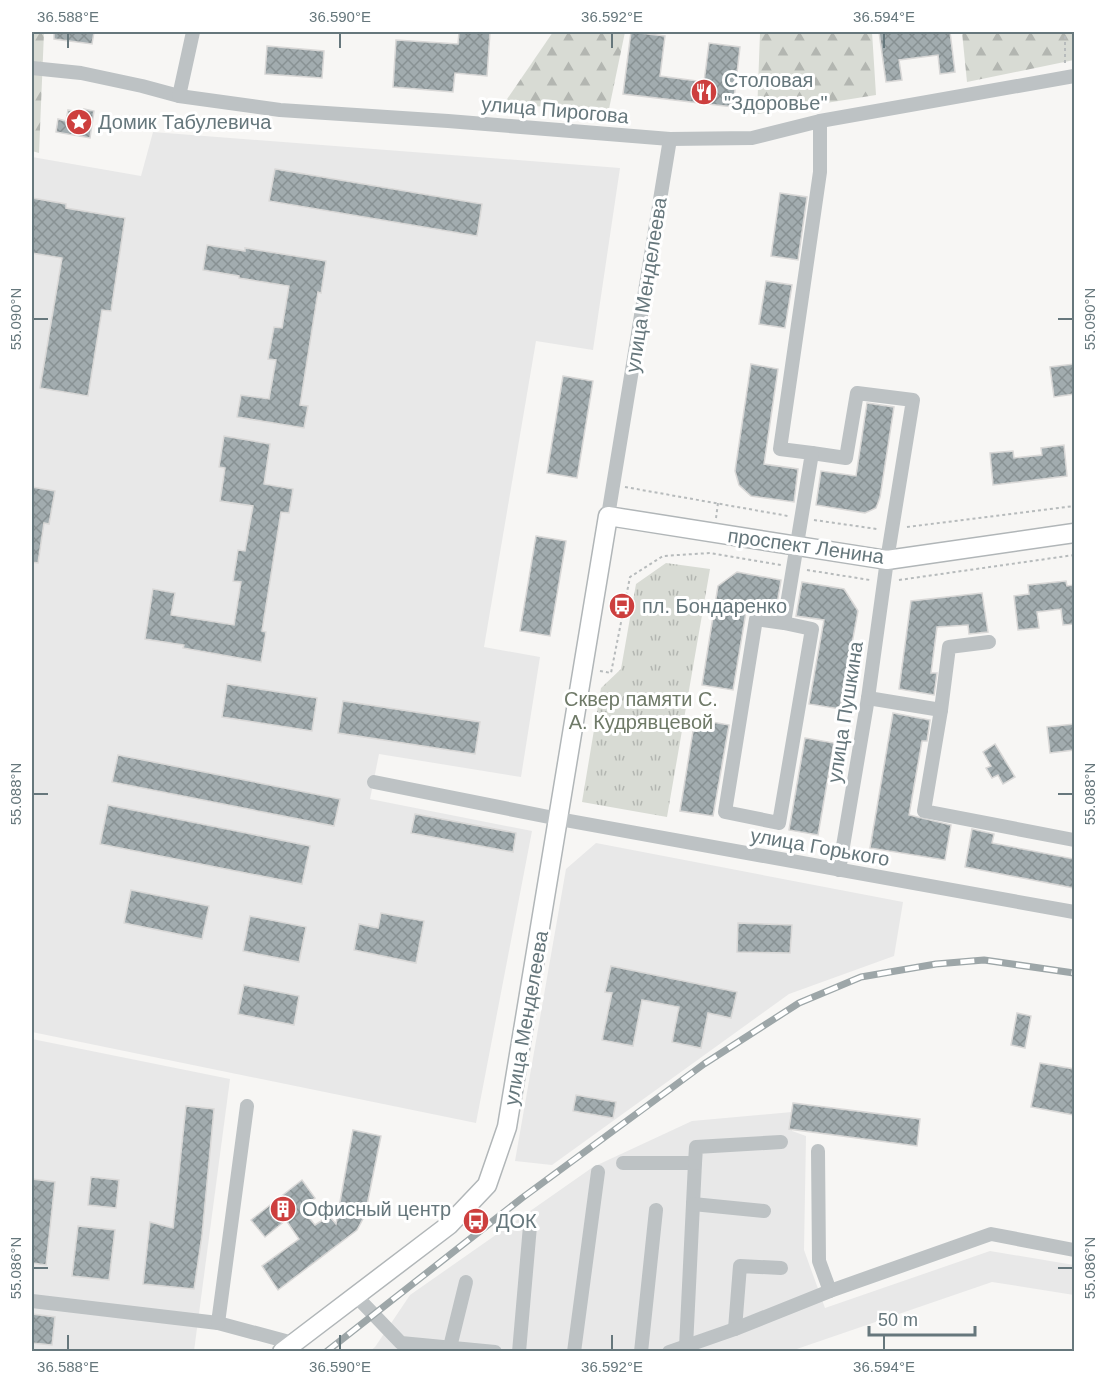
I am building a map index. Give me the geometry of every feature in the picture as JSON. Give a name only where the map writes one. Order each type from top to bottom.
[{"type":"main road","name":"проспект Ленина","points":[[608,516],[887,560],[1074,533]]},
{"type":"main road","name":"улица Менделеева","points":[[288,1347],[449,1225],[487,1185],[507,1126],[608,516]]},
{"type":"street","points":[[178,96],[192,32]]},
{"type":"street","name":"улица Пирогова","points":[[32,68],[81,73],[178,96],[280,110],[670,139],[752,138],[820,121],[1069,77]]},
{"type":"street","points":[[784,623],[812,453],[780,449],[820,172],[820,121]]},
{"type":"street","name":"улица Менделеева","points":[[608,516],[670,139]]},
{"type":"street","name":"улица Пушкина","points":[[812,453],[846,458],[857,393],[913,400],[887,560],[868,698],[839,870]]},
{"type":"street","points":[[756,619],[784,623],[812,629],[779,823],[725,812],[756,619]]},
{"type":"street","points":[[989,642],[949,647],[924,811],[1074,840]]},
{"type":"street","points":[[868,698],[941,710]]},
{"type":"street","name":"улица Горького","points":[[374,782],[559,819],[1074,912]]},
{"type":"street","points":[[218,1323],[247,1106]]},
{"type":"street","points":[[684,1349],[696,1147],[782,1142]]},
{"type":"street","points":[[818,1151],[819,1261],[830,1291]]},
{"type":"street","points":[[623,1163],[695,1163]]},
{"type":"street","points":[[574,1352],[598,1172]]},
{"type":"street","points":[[693,1204],[764,1211]]},
{"type":"street","points":[[641,1352],[656,1210]]},
{"type":"street","points":[[519,1352],[531,1226]]},
{"type":"street","points":[[669,1352],[684,1349],[830,1291],[991,1234],[1074,1250]]},
{"type":"street","points":[[735,1329],[740,1266],[781,1268]]},
{"type":"street","points":[[445,1349],[466,1282]]},
{"type":"street","points":[[355,1295],[401,1347],[494,1351]]},
{"type":"street","points":[[32,1301],[218,1323],[288,1347]]},
{"type":"path","points":[[1065,32],[1069,77]]},
{"type":"path","points":[[614,485],[877,529],[1074,506]]},
{"type":"shaded area","points":[[153,132],[620,168],[593,350],[536,341],[484,647],[540,657],[521,777],[379,754],[370,799],[532,831],[476,1123],[32,1032],[32,157],[141,176]]},
{"type":"shaded area","points":[[596,843],[903,902],[894,956],[789,994],[552,1165],[515,1161],[566,869]]},
{"type":"shaded area","points":[[32,1039],[230,1079],[194,1351],[32,1351]]},
{"type":"shaded area","points":[[792,1112],[792,1131],[806,1136],[804,1250],[825,1308],[990,1251],[1074,1265],[1074,1295],[992,1282],[791,1351],[369,1352],[375,1347],[410,1295],[593,1167],[692,1121]]},
{"type":"green space","points":[[32,32],[44,32],[39,153],[32,151]]},
{"type":"green space","points":[[553,32],[625,32],[609,109],[503,105]]},
{"type":"green space","points":[[749,32],[872,32],[876,95],[757,114],[760,33]]},
{"type":"green space","points":[[962,32],[1074,32],[1074,60],[967,82]]},
{"type":"green space","name":"Сквер памяти С. А. Кудрявцевой","points":[[666,563],[710,569],[667,817],[582,802],[601,688],[621,669],[636,584]]},
{"type":"building","points":[[54,32],[94,32],[92,44],[54,39]]},
{"type":"building","points":[[459,32],[490,32],[487,76],[455,73],[453,92],[393,87],[396,40],[458,44]]},
{"type":"building","points":[[631,32],[665,36],[660,76],[704,82],[709,43],[740,47],[733,107],[623,94]]},
{"type":"building","points":[[879,32],[950,32],[955,72],[940,74],[938,55],[899,60],[902,80],[886,82]]},
{"type":"building","points":[[267,46],[324,51],[322,78],[265,74]]},
{"type":"building","points":[[84,109],[94,111],[90,138],[56,132],[58,119],[66,121],[68,110],[83,113]]},
{"type":"building","points":[[275,169],[482,204],[477,236],[269,201]]},
{"type":"building","points":[[780,193],[807,197],[798,260],[771,256]]},
{"type":"building","points":[[32,198],[66,204],[66,208],[125,218],[111,311],[102,310],[88,396],[40,388],[62,258],[32,253]]},
{"type":"building","points":[[207,245],[245,251],[245,248],[326,261],[321,293],[318,292],[300,405],[308,406],[304,428],[237,417],[241,395],[269,399],[276,360],[268,359],[274,327],[282,328],[289,286],[203,270]]},
{"type":"building","points":[[766,281],[792,285],[785,328],[759,324]]},
{"type":"building","points":[[751,364],[778,369],[764,464],[798,469],[794,502],[751,496],[739,485],[735,471]]},
{"type":"building","points":[[1074,364],[1074,394],[1054,397],[1050,367]]},
{"type":"building","points":[[563,376],[593,381],[577,478],[547,473]]},
{"type":"building","points":[[867,403],[894,407],[880,497],[876,508],[865,513],[816,505],[821,471],[856,476]]},
{"type":"building","points":[[224,436],[270,444],[264,484],[293,489],[289,513],[281,512],[262,631],[266,632],[261,662],[145,639],[153,589],[175,593],[171,615],[234,625],[241,582],[233,581],[238,550],[245,551],[253,506],[220,501],[225,468],[219,467]]},
{"type":"building","points":[[1064,445],[1067,476],[993,485],[990,453],[1013,451],[1014,458],[1042,455],[1041,448]]},
{"type":"building","points":[[32,487],[55,491],[49,524],[44,523],[38,563],[32,562]]},
{"type":"building","points":[[536,536],[566,541],[550,636],[520,631]]},
{"type":"building","points":[[737,572],[781,580],[776,610],[747,606],[733,690],[702,685],[718,586]]},
{"type":"building","points":[[1066,581],[1067,586],[1074,585],[1074,624],[1063,625],[1061,609],[1037,612],[1039,628],[1018,630],[1014,596],[1029,594],[1028,585]]},
{"type":"building","points":[[802,582],[844,589],[858,611],[840,709],[809,704],[824,620],[796,616]]},
{"type":"building","points":[[982,593],[988,632],[969,634],[968,625],[937,627],[931,673],[937,673],[934,695],[899,689],[911,601]]},
{"type":"building","points":[[227,684],[317,698],[312,731],[222,717]]},
{"type":"building","points":[[343,701],[480,722],[475,754],[338,733]]},
{"type":"building","points":[[893,713],[930,720],[927,741],[922,741],[909,815],[951,825],[945,860],[870,848]]},
{"type":"building","points":[[695,719],[729,725],[713,816],[680,811]]},
{"type":"building","points":[[1074,724],[1074,750],[1050,753],[1047,727]]},
{"type":"building","points":[[805,738],[834,743],[818,835],[789,830]]},
{"type":"building","points":[[995,744],[1015,777],[1003,784],[998,775],[992,778],[986,768],[991,766],[983,752]]},
{"type":"building","points":[[118,755],[340,799],[334,826],[112,782]]},
{"type":"building","points":[[108,805],[310,846],[302,884],[100,844]]},
{"type":"building","points":[[415,814],[516,833],[513,852],[411,833]]},
{"type":"building","points":[[972,829],[994,834],[992,843],[1074,859],[1074,888],[965,867]]},
{"type":"building","points":[[131,890],[209,906],[202,939],[124,923]]},
{"type":"building","points":[[381,913],[424,921],[416,963],[354,950],[359,924],[378,928]]},
{"type":"building","points":[[250,916],[306,927],[299,962],[243,951]]},
{"type":"building","points":[[738,923],[792,925],[790,953],[737,952]]},
{"type":"building","points":[[611,966],[737,992],[731,1018],[708,1013],[701,1048],[672,1042],[679,1007],[642,1000],[633,1046],[602,1040],[612,993],[605,992]]},
{"type":"building","points":[[244,985],[299,996],[294,1025],[238,1014]]},
{"type":"building","points":[[1017,1013],[1031,1016],[1025,1048],[1011,1045]]},
{"type":"building","points":[[1040,1063],[1074,1069],[1074,1115],[1031,1107]]},
{"type":"building","points":[[576,1095],[616,1102],[613,1118],[573,1111]]},
{"type":"building","points":[[793,1103],[920,1119],[917,1146],[789,1129]]},
{"type":"building","points":[[186,1106],[214,1109],[202,1235],[194,1289],[143,1284],[150,1222],[173,1228]]},
{"type":"building","points":[[353,1130],[381,1136],[365,1215],[357,1230],[278,1290],[262,1266],[299,1239],[286,1220],[265,1237],[251,1220],[302,1180],[315,1198],[301,1208],[315,1225],[329,1216],[336,1224]]},
{"type":"building","points":[[91,1177],[119,1180],[116,1208],[88,1205]]},
{"type":"building","points":[[32,1179],[55,1182],[46,1265],[32,1263]]},
{"type":"building","points":[[78,1226],[115,1230],[109,1280],[72,1276]]},
{"type":"building","points":[[32,1314],[55,1317],[52,1345],[32,1343]]},
{"type":"railway","points":[[326,1352],[522,1198],[704,1064],[799,1003],[861,977],[936,964],[984,960],[1074,973]]},
{"type":"place","name":"Столовая \"Здоровье\"","points":[[704,92]]},
{"type":"place","name":"Домик Табулевича","points":[[79,122]]},
{"type":"place","name":"пл. Бондаренко","points":[[622,606]]},
{"type":"place","name":"Офисный центр","points":[[283,1209]]},
{"type":"place","name":"ДОК","points":[[476,1221]]}]
